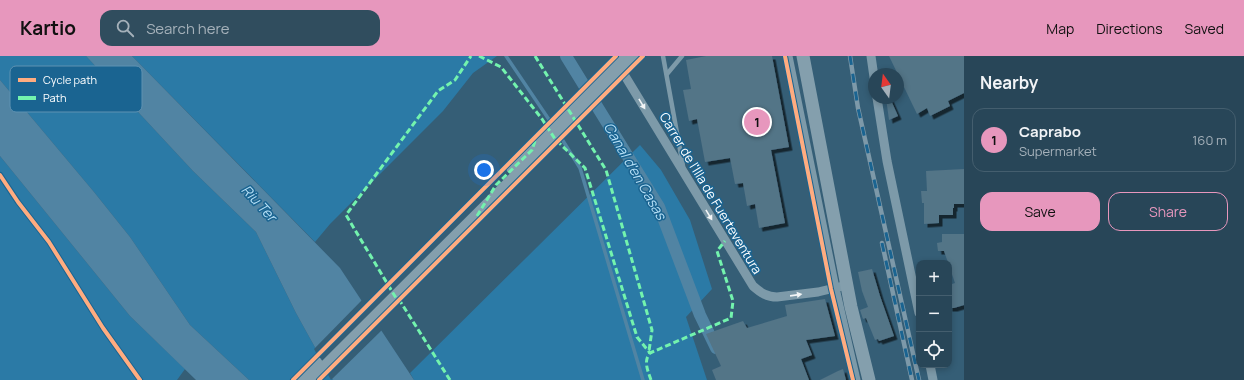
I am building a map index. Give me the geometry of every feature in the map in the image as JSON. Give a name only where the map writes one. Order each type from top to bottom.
[{"type":"main road","points":[[312,380],[610,76],[619,61],[637,56]]},
{"type":"main road","points":[[803,56],[841,287],[851,307],[869,380]]},
{"type":"main road","points":[[299,380],[610,76]]},
{"type":"street","points":[[788,56],[841,287],[856,380]]},
{"type":"street","points":[[871,56],[873,68]]},
{"type":"street","name":"Carrer de l'Illa de Fuerteventura","points":[[619,61],[749,281],[759,291],[770,297],[818,292],[841,287]]},
{"type":"street","points":[[878,104],[887,161],[916,299]]},
{"type":"street","points":[[931,368],[933,380]]},
{"type":"lane","points":[[663,56],[685,174]]},
{"type":"lane","points":[[667,74],[682,56]]},
{"type":"shaded area","points":[[0,56],[86,56],[95,66],[10,66],[10,92],[0,80]]},
{"type":"shaded area","points":[[132,56],[497,56],[473,73],[443,111],[330,224],[315,242]]},
{"type":"shaded area","points":[[27,112],[138,112],[193,171],[256,232],[296,313],[333,380],[249,380],[190,325],[130,237]]},
{"type":"shaded area","points":[[640,145],[661,170],[690,220],[712,289],[686,317],[707,380],[414,380],[410,373]]},
{"type":"shaded area","points":[[0,156],[130,316],[185,369],[177,380],[0,380]]},
{"type":"water","points":[[86,56],[132,56],[142,66],[95,66]]},
{"type":"water","name":"Riu Ter","points":[[142,66],[340,268],[414,380],[333,380],[296,313],[256,232],[193,171],[138,112],[142,112]]},
{"type":"water","points":[[0,80],[10,92],[10,112],[27,112],[130,237],[190,325],[249,380],[196,380],[130,316],[0,156]]},
{"type":"pier","points":[[363,299],[383,329],[331,380],[314,349]]},
{"type":"building","points":[[706,56],[772,56],[789,147],[771,150],[785,223],[759,228],[755,204],[747,206],[743,183],[735,184],[730,158],[705,162],[697,119],[689,121],[683,90],[691,89],[686,60]]},
{"type":"building","points":[[889,56],[964,56],[964,93],[948,101],[950,106],[930,116],[927,108],[917,114],[904,87],[904,68],[895,68]]},
{"type":"building","points":[[887,104],[893,104],[898,116],[889,120]]},
{"type":"building","points":[[964,169],[964,204],[954,204],[953,215],[939,215],[939,223],[924,224],[924,203],[922,203],[921,191],[927,191],[926,171]]},
{"type":"building","points":[[942,234],[964,234],[964,305],[954,308],[952,308],[952,284],[955,283],[952,274],[952,260],[947,260],[944,251],[938,251],[937,243],[942,242]]},
{"type":"building","points":[[872,269],[894,336],[879,341],[878,339],[875,340],[866,318],[863,319],[860,310],[868,307],[862,291],[858,272]]},
{"type":"building","points":[[825,299],[835,336],[806,340],[812,355],[801,359],[809,380],[716,380],[712,370],[721,366],[706,334],[743,321],[747,328],[787,316],[785,305]]},
{"type":"building","points":[[843,369],[846,380],[820,380],[838,371]]},
{"type":"waterway","points":[[506,56],[552,124]]},
{"type":"waterway","name":"Canal d'en Casas","points":[[566,56],[659,207],[700,315],[716,348]]},
{"type":"waterway","points":[[560,136],[580,168],[643,380]]},
{"type":"railway","points":[[850,56],[858,108],[919,380]]},
{"type":"railway","points":[[882,243],[912,380]]},
{"type":"marked path","points":[[450,380],[400,301],[396,298],[346,215],[438,91],[455,80],[471,56]]},
{"type":"marked path","points":[[479,56],[501,67],[542,119],[555,139],[585,168],[637,337],[650,353]]},
{"type":"marked path","points":[[535,56],[606,170],[652,330],[650,353]]},
{"type":"marked path","points":[[477,216],[496,185],[532,150],[535,141]]},
{"type":"marked path","points":[[651,380],[646,363],[650,353],[731,318],[733,301],[717,251],[725,241]]},
{"type":"cycle path","points":[[293,380],[616,56]]},
{"type":"cycle path","points":[[319,380],[643,56]]},
{"type":"cycle path","points":[[785,56],[831,289],[853,380]]},
{"type":"cycle path","points":[[0,175],[18,202],[49,242],[103,328],[140,380]]},
{"type":"place","name":"Caprabo","points":[[757,122]]}]
